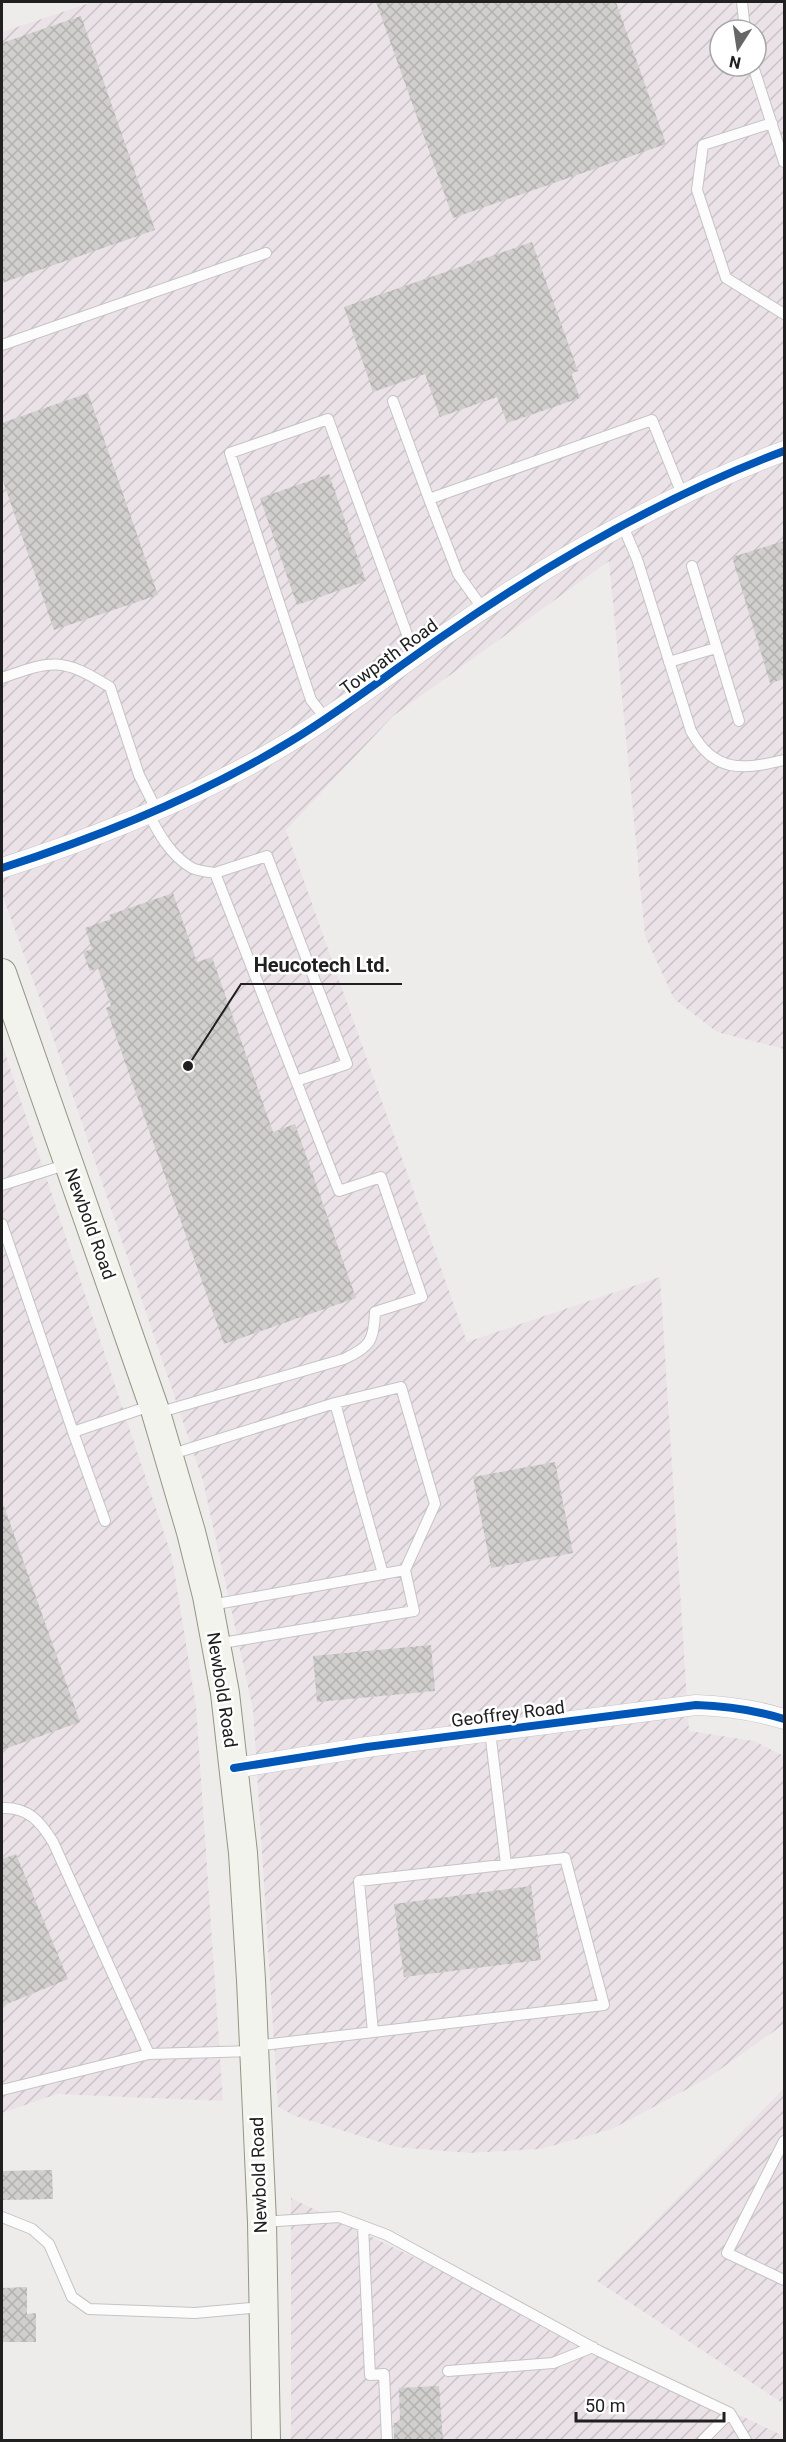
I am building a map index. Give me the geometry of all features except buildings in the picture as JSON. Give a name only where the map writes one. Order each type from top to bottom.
[{"type":"main road","name":"Newbold Road","points":[[2,973],[155,1409],[191,1532],[209,1606],[225,1693],[243,1853],[254,2048],[262,2222],[266,2440]]},
{"type":"street","name":"Towpath Road","points":[[2,868],[56,850],[152,811],[238,771],[326,719],[526,581],[622,524],[682,494],[784,451]]},
{"type":"street","name":"Geoffrey Road","points":[[234,1768],[366,1747],[696,1706],[726,1706],[784,1719]]},
{"type":"lane","points":[[742,2],[744,18]]},
{"type":"lane","points":[[757,78],[784,162]]},
{"type":"lane","points":[[772,123],[703,145],[697,190],[726,278],[784,314]]},
{"type":"lane","points":[[2,345],[266,253]]},
{"type":"lane","points":[[393,401],[458,573],[483,609]]},
{"type":"lane","points":[[326,719],[312,700],[230,453],[328,419],[408,637],[420,652]]},
{"type":"lane","points":[[429,499],[652,420],[682,494]]},
{"type":"lane","points":[[622,524],[637,559],[691,731],[704,752],[726,765],[761,766],[784,760]]},
{"type":"lane","points":[[692,566],[739,721]]},
{"type":"lane","points":[[669,662],[716,648]]},
{"type":"lane","points":[[2,678],[40,664],[57,663],[74,668],[110,687],[158,832],[175,854],[193,868],[216,873],[267,856],[347,1064],[296,1081]]},
{"type":"lane","points":[[73,1432],[344,1359],[360,1352],[369,1343],[374,1333],[375,1312],[422,1297],[381,1177],[339,1191],[216,873]]},
{"type":"lane","points":[[2,1185],[68,1164]]},
{"type":"lane","points":[[2,1224],[105,1521]]},
{"type":"lane","points":[[169,1455],[335,1403],[401,1387],[435,1504],[405,1570],[414,1611],[216,1644]]},
{"type":"lane","points":[[335,1403],[383,1574]]},
{"type":"lane","points":[[209,1606],[405,1570]]},
{"type":"lane","points":[[490,1731],[506,1864]]},
{"type":"lane","points":[[2,1808],[13,1807],[29,1812],[42,1825],[53,1842],[149,2054]]},
{"type":"lane","points":[[2,2090],[149,2054],[254,2048],[604,2005],[565,1858],[359,1881],[374,2032]]},
{"type":"lane","points":[[784,2141],[728,2253],[784,2280]]},
{"type":"lane","points":[[2,2217],[32,2229],[49,2244],[72,2297],[88,2309],[195,2313],[263,2307]]},
{"type":"lane","points":[[262,2222],[339,2217],[387,2235],[593,2347],[730,2413],[746,2440]]},
{"type":"lane","points":[[363,2226],[370,2375],[384,2374],[387,2440]]},
{"type":"lane","points":[[448,2371],[553,2362],[593,2347]]},
{"type":"lane","points":[[703,2440],[730,2413]]},
{"type":"shaded area","points":[[93,2],[784,2],[784,1049],[717,1032],[674,999],[645,936],[609,561],[393,716],[286,830],[467,1342],[660,1277],[689,1731],[754,1741],[784,1756],[784,2024],[708,2078],[612,2129],[541,2149],[469,2153],[396,2147],[295,2116],[278,2107],[253,1709],[203,1481],[41,1002],[2,894],[2,32]]},
{"type":"shaded area","points":[[2,1044],[172,1557],[196,1706],[223,2101],[57,2094],[2,2113]]},
{"type":"shaded area","points":[[784,2088],[784,2404],[597,2281]]},
{"type":"shaded area","points":[[291,2198],[779,2434],[784,2440],[291,2440]]},
{"type":"cycle path","points":[[2,868],[113,828],[222,780],[330,716],[483,609],[566,557],[694,489],[784,451]]},
{"type":"cycle path","points":[[234,1768],[367,1747],[696,1705],[741,1709],[784,1719]]},
{"type":"place","name":"Heucotech Ltd.","points":[[188,1066]]}]
